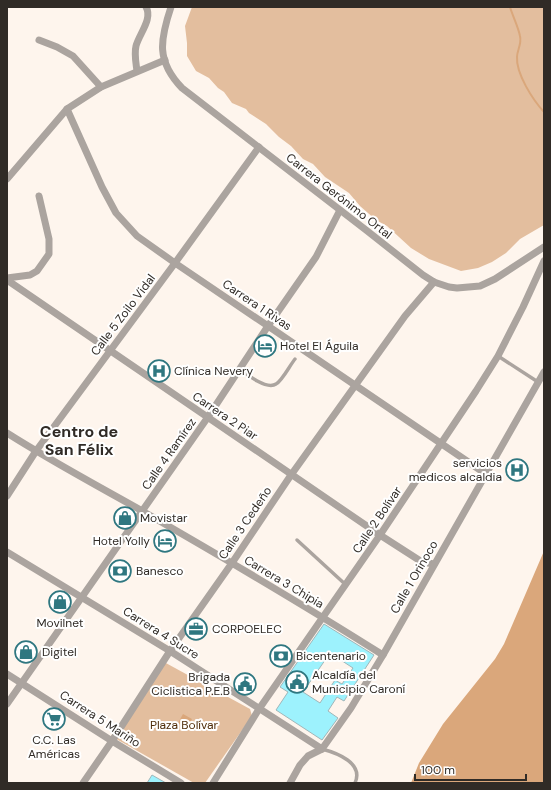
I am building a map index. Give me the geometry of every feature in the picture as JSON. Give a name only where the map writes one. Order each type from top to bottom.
[{"type":"street","points":[[137,71],[135,57],[136,47],[148,17],[146,7]]},
{"type":"street","name":"Carrera Gerónimo Ortal","points":[[171,7],[163,34],[162,46],[170,74],[182,88],[423,275],[434,282],[449,287],[457,288],[480,286],[500,276],[544,246]]},
{"type":"street","points":[[39,40],[57,47],[73,56],[101,87]]},
{"type":"street","points":[[7,180],[67,109],[101,87],[165,60]]},
{"type":"street","name":"Carrera 1 Rivas","points":[[67,109],[102,187],[116,212],[137,236],[486,474]]},
{"type":"street","name":"Calle 5 Zoilo Vidal","points":[[7,496],[36,452],[259,148]]},
{"type":"street","points":[[7,279],[30,276],[37,271],[49,254],[48,239],[39,196]]},
{"type":"street","name":"Calle 4 Ramírez","points":[[7,704],[208,417],[316,257],[340,210]]},
{"type":"street","name":"Calle 2 Bolívar","points":[[213,783],[259,709],[442,444],[498,356],[544,261]]},
{"type":"street","name":"Carrera 2 Piar","points":[[7,279],[380,535],[422,562],[434,564]]},
{"type":"street","name":"Calle 3 Cedeño","points":[[83,783],[170,651],[232,563],[291,474],[356,386],[405,316],[434,282]]},
{"type":"street","name":"Calle 1 Orinoco","points":[[290,783],[300,765],[308,756],[322,749],[351,708],[383,655],[544,372]]},
{"type":"street","name":"Carrera 3 Chipia","points":[[7,433],[36,452],[143,511],[232,563],[383,655]]},
{"type":"street","name":"Carrera 4 Sucre","points":[[7,552],[170,651],[322,749]]},
{"type":"street","name":"Carrera 5 Mariño","points":[[7,674],[181,783]]},
{"type":"lane","points":[[498,356],[538,382]]},
{"type":"lane","points":[[240,369],[265,385],[271,386],[277,384],[295,359]]},
{"type":"lane","points":[[297,540],[346,585]]},
{"type":"lane","points":[[322,749],[345,758],[353,765],[357,771],[355,783]]},
{"type":"green space","points":[[192,7],[544,7],[544,225],[520,239],[506,253],[492,262],[478,268],[461,271],[429,259],[411,248],[387,226],[376,220],[360,206],[349,193],[325,177],[313,164],[303,159],[266,124],[249,113],[246,109],[232,103],[224,92],[209,78],[196,71],[187,56],[185,26]]},
{"type":"green space","name":"Plaza Bolívar","points":[[164,662],[250,709],[252,716],[205,783],[194,783],[111,736]]},
{"type":"shaded area","points":[[544,551],[544,783],[411,783],[419,763],[443,724],[495,659],[504,644]]},
{"type":"shaded area","points":[[183,714],[192,719],[187,728],[178,723]]},
{"type":"building","name":"Alcaldía del Municipio Caroní","points":[[324,624],[374,655],[344,701],[337,697],[328,711],[338,718],[322,740],[276,710],[288,692],[280,687]],"holes":[[[330,653],[353,668],[342,684],[335,680],[320,703],[303,692]]]},
{"type":"building","points":[[152,775],[166,783],[147,783]]},
{"type":"waterway","points":[[510,7],[520,39],[517,57],[519,71],[530,94],[544,112]]},
{"type":"place","name":"Hotel El Águila","points":[[265,346]]},
{"type":"place","name":"Clínica Nevery","points":[[159,371]]},
{"type":"place","name":"servicios medicos alcaldia","points":[[517,470]]},
{"type":"place","name":"Movistar","points":[[125,518]]},
{"type":"place","name":"Hotel Yolly","points":[[165,541]]},
{"type":"place","name":"Banesco","points":[[120,571]]},
{"type":"place","name":"Movilnet","points":[[60,602]]},
{"type":"place","name":"CORPOELEC","points":[[196,629]]},
{"type":"place","name":"Digitel","points":[[26,652]]},
{"type":"place","name":"Bicentenario","points":[[281,656]]},
{"type":"place","name":"Alcaldía del Municipio Caroní","points":[[297,682]]},
{"type":"place","name":"Brigada Ciclistica P.E.B","points":[[245,684]]},
{"type":"place","name":"C.C. Las Américas","points":[[54,719]]},
{"type":"district","name":"Centro de San Félix","points":[[79,440]]}]
